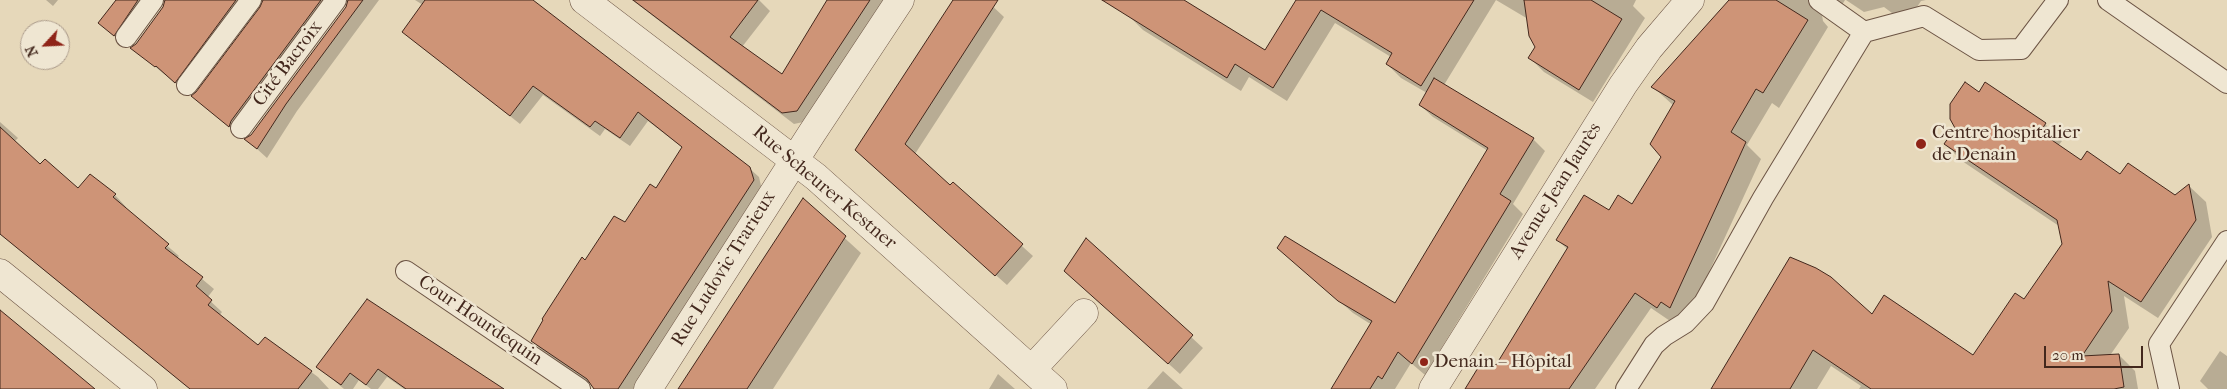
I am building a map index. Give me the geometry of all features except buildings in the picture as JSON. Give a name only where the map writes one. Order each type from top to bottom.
[{"type":"street","name":"Rue Scheurer Kestner","points":[[584,0],[816,177],[1053,389]]},
{"type":"street","name":"Rue Ludovic Trarieux","points":[[648,389],[794,160],[900,0]]},
{"type":"street","name":"Avenue Jean Jaurès","points":[[1433,389],[1623,85],[1649,48],[1690,0]]},
{"type":"street","points":[[0,273],[143,389]]},
{"type":"street","points":[[1032,369],[1084,313]]},
{"type":"lane","points":[[126,37],[153,0]]},
{"type":"lane","points":[[187,85],[250,0]]},
{"type":"lane","name":"Cité Bacroix","points":[[241,128],[336,0]]},
{"type":"lane","points":[[1819,0],[1864,32]]},
{"type":"lane","points":[[1626,389],[1654,345],[1664,336],[1685,323],[1704,303],[1763,198],[1864,32],[1924,16],[1979,50],[2021,49],[2058,0]]},
{"type":"lane","points":[[2108,0],[2227,83]]},
{"type":"lane","points":[[2169,389],[2160,344],[2227,241]]},
{"type":"lane","name":"Cour Hourdequin","points":[[406,271],[580,389]]},
{"type":"place","name":"Centre hospitalier de Denain","points":[[1921,144]]},
{"type":"place","name":"Denain – Hôpital","points":[[1424,362]]}]
